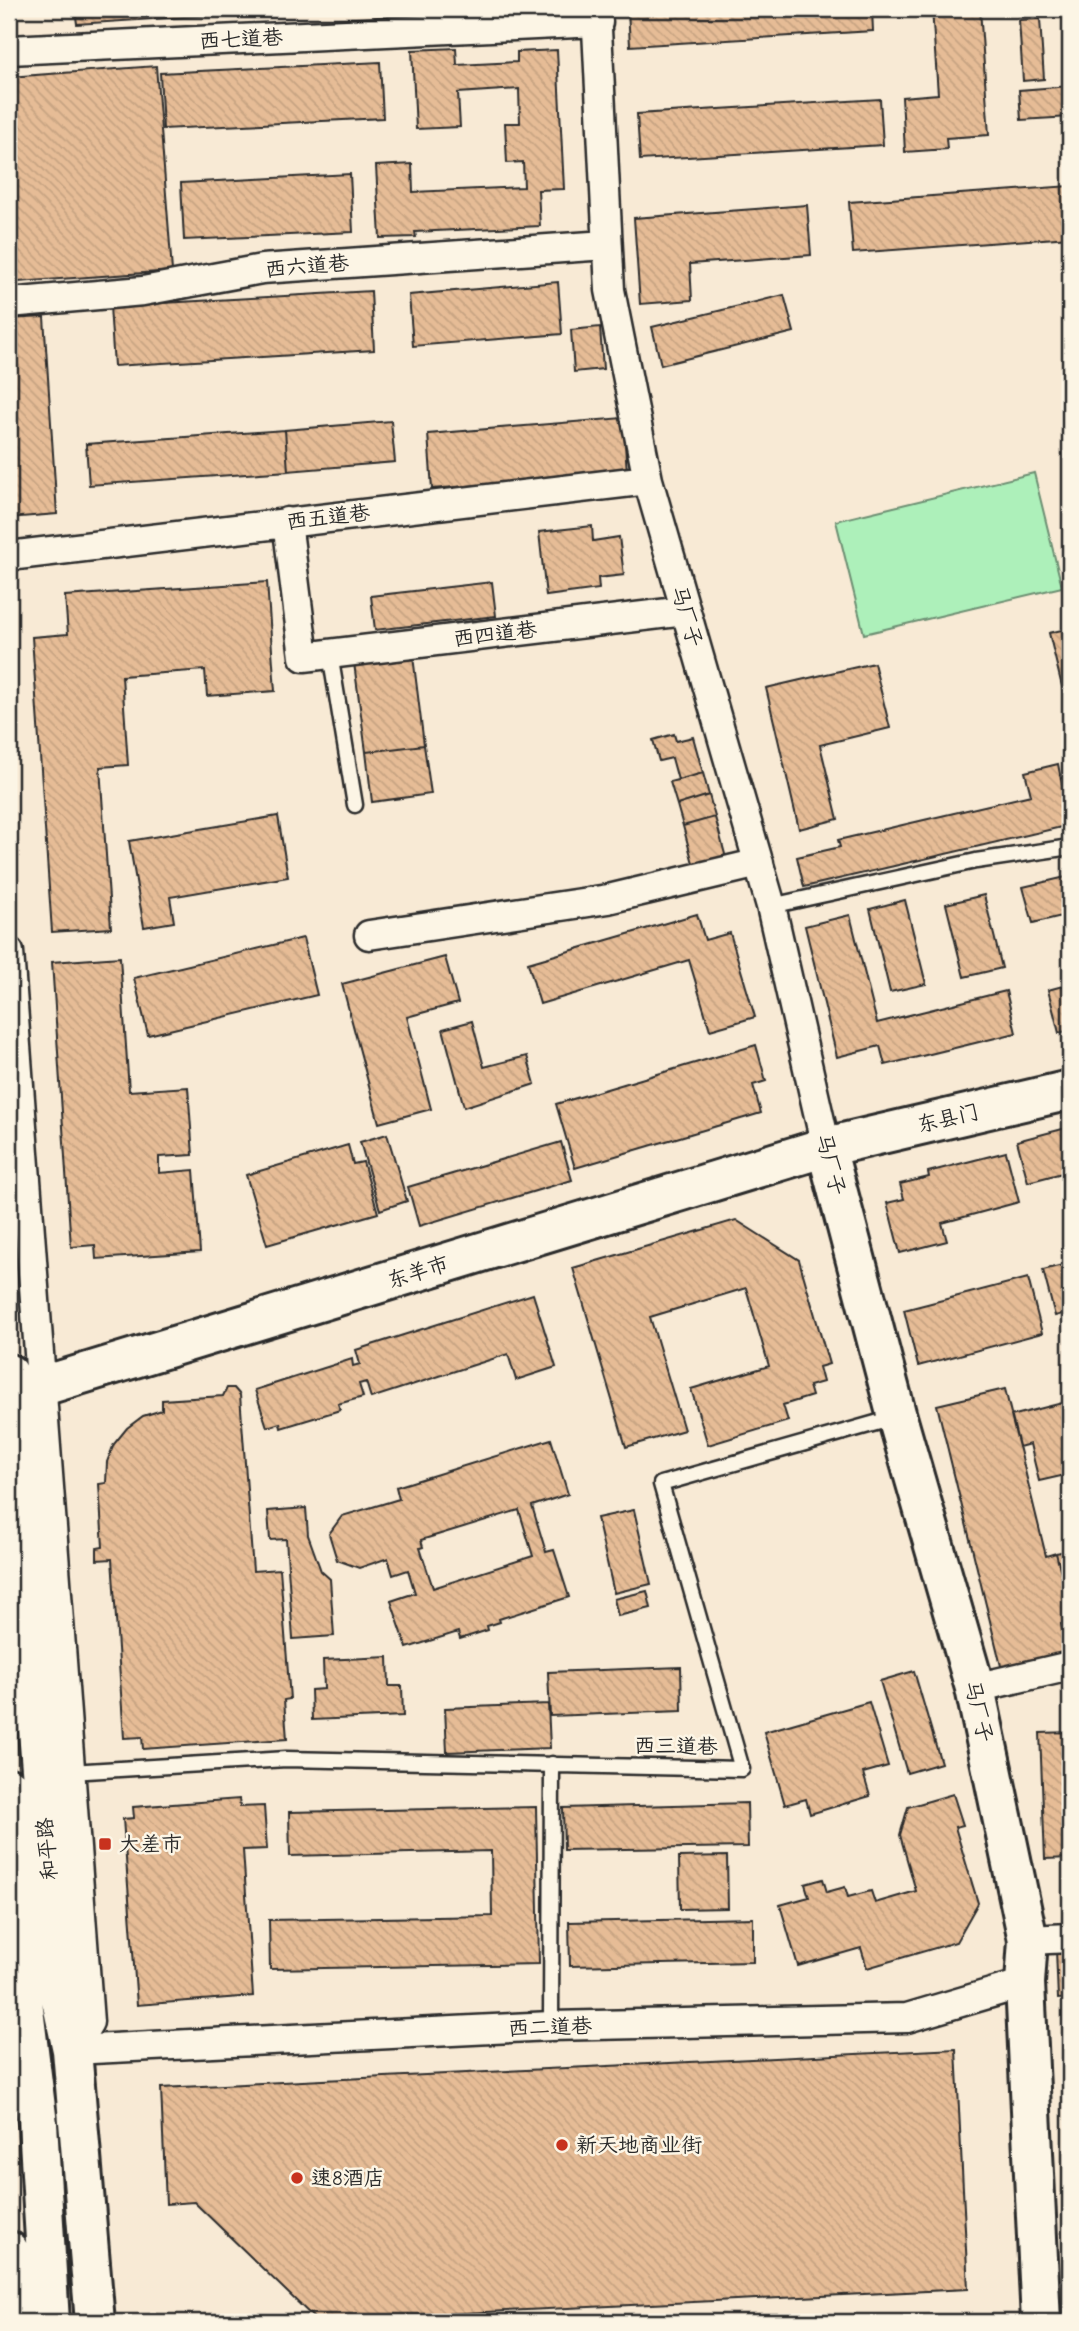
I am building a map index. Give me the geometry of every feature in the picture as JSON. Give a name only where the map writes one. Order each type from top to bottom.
[{"type":"street","name":"西七道巷","points":[[9,50],[597,15]]},
{"type":"street","name":"马厂子","points":[[597,15],[610,290],[648,480],[771,906],[826,1147],[897,1417],[975,1688],[1028,1940],[1024,1983],[1041,2322]]},
{"type":"street","name":"西六道巷","points":[[9,303],[143,291],[261,269],[606,245]]},
{"type":"street","name":"西五道巷","points":[[9,556],[648,480]]},
{"type":"street","points":[[287,522],[317,656]]},
{"type":"street","name":"西四道巷","points":[[317,656],[685,611]]},
{"type":"street","points":[[369,935],[608,899],[759,863]]},
{"type":"street","points":[[9,952],[20,1386],[70,1772],[89,2022],[72,2050]]},
{"type":"street","name":"东县门","points":[[826,1147],[1070,1090]]},
{"type":"street","name":"东羊市","points":[[20,1386],[826,1147]]},
{"type":"street","name":"和平路","points":[[20,1386],[59,1990],[72,2050],[95,2322]]},
{"type":"street","points":[[975,1688],[1070,1666]]},
{"type":"street","name":"和平路","points":[[9,1788],[25,2056],[38,2124],[50,2322]]},
{"type":"street","points":[[1028,1940],[1070,1938]]},
{"type":"street","name":"西二道巷","points":[[72,2050],[551,2026],[907,2018],[1024,1983]]},
{"type":"street","points":[[9,2251],[12,2322]]},
{"type":"lane","points":[[317,656],[355,805]]},
{"type":"lane","points":[[771,906],[976,861],[1070,847]]},
{"type":"lane","name":"西三道巷","points":[[70,1772],[285,1759],[742,1769],[661,1484],[897,1417]]},
{"type":"lane","points":[[551,2026],[552,1764]]},
{"type":"green space","points":[[1034,473],[1062,587],[864,634],[836,521]]},
{"type":"building","points":[[75,9],[307,9],[77,24]]},
{"type":"building","points":[[628,9],[872,9],[873,31],[630,46]]},
{"type":"building","points":[[932,9],[980,9],[989,135],[946,138],[947,149],[905,152],[902,97],[938,94]]},
{"type":"building","points":[[1019,9],[1055,9],[1055,13],[1019,15]]},
{"type":"building","points":[[1040,19],[1044,79],[1023,81],[1019,20]]},
{"type":"building","points":[[456,48],[457,65],[517,62],[517,52],[557,50],[564,189],[538,190],[540,226],[415,232],[416,237],[380,238],[376,166],[412,164],[413,192],[524,187],[523,162],[507,163],[505,123],[520,123],[519,89],[458,93],[460,127],[416,129],[412,50]]},
{"type":"building","points":[[380,62],[383,118],[163,129],[160,73]]},
{"type":"building","points":[[156,66],[172,271],[18,282],[9,160],[9,77]]},
{"type":"building","points":[[1070,86],[1070,117],[1021,120],[1019,90]]},
{"type":"building","points":[[880,99],[883,145],[640,160],[637,114]]},
{"type":"building","points":[[350,174],[353,232],[184,240],[181,183]]},
{"type":"building","points":[[1070,186],[1070,237],[853,253],[849,202]]},
{"type":"building","points":[[807,205],[811,255],[690,264],[692,300],[640,304],[634,218]]},
{"type":"building","points":[[558,282],[562,334],[413,346],[409,295]]},
{"type":"building","points":[[371,291],[374,350],[114,366],[110,306]]},
{"type":"building","points":[[784,295],[794,332],[661,365],[652,327]]},
{"type":"building","points":[[44,317],[57,514],[9,518],[9,319]]},
{"type":"building","points":[[600,327],[603,369],[574,372],[571,330]]},
{"type":"building","points":[[623,418],[627,472],[432,489],[428,434]]},
{"type":"building","points":[[391,421],[395,462],[288,471],[285,430]]},
{"type":"building","points":[[285,430],[288,471],[89,485],[86,444]]},
{"type":"building","points":[[592,526],[593,541],[619,537],[624,575],[598,578],[599,589],[546,596],[539,532]]},
{"type":"building","points":[[267,582],[275,691],[207,696],[205,670],[122,676],[128,765],[100,767],[111,928],[52,932],[32,637],[68,634],[65,596]]},
{"type":"building","points":[[492,582],[496,616],[375,630],[371,596]]},
{"type":"building","points":[[1070,628],[1070,707],[1067,707],[1049,633]]},
{"type":"building","points":[[413,656],[424,745],[366,752],[354,663]]},
{"type":"building","points":[[874,663],[890,728],[820,745],[838,819],[799,829],[766,688]]},
{"type":"building","points":[[674,734],[676,741],[693,737],[703,773],[678,780],[672,758],[659,761],[653,740]]},
{"type":"building","points":[[424,745],[431,794],[372,802],[366,752]]},
{"type":"building","points":[[1058,764],[1070,825],[804,887],[797,857],[840,847],[838,840],[1031,795],[1025,772]]},
{"type":"building","points":[[703,773],[709,795],[677,805],[670,782]]},
{"type":"building","points":[[709,795],[715,817],[683,826],[677,805]]},
{"type":"building","points":[[278,816],[288,877],[170,897],[174,922],[144,927],[129,841]]},
{"type":"building","points":[[715,817],[726,858],[694,867],[683,826]]},
{"type":"building","points":[[1070,876],[1070,914],[1033,923],[1023,887]]},
{"type":"building","points":[[984,895],[1002,968],[964,977],[946,904]]},
{"type":"building","points":[[905,900],[926,984],[890,992],[870,909]]},
{"type":"building","points":[[697,914],[705,940],[730,933],[755,1017],[710,1030],[689,960],[540,1004],[528,963]]},
{"type":"building","points":[[850,915],[877,1023],[1006,991],[1016,1033],[885,1065],[880,1046],[837,1057],[805,926]]},
{"type":"building","points":[[303,938],[317,995],[148,1035],[134,978]]},
{"type":"building","points":[[120,957],[129,1091],[188,1087],[193,1155],[159,1157],[159,1173],[194,1170],[200,1252],[96,1259],[95,1245],[71,1247],[52,962]]},
{"type":"building","points":[[445,957],[458,1003],[407,1017],[431,1109],[379,1123],[342,984]]},
{"type":"building","points":[[1070,984],[1070,1030],[1059,1033],[1048,990]]},
{"type":"building","points":[[472,1021],[484,1067],[527,1056],[535,1084],[464,1107],[443,1029]]},
{"type":"building","points":[[756,1045],[766,1081],[753,1085],[761,1113],[575,1168],[556,1104]]},
{"type":"building","points":[[1070,1127],[1070,1171],[1028,1182],[1017,1141]]},
{"type":"building","points":[[387,1134],[407,1201],[380,1210],[360,1142]]},
{"type":"building","points":[[561,1142],[572,1180],[419,1226],[408,1187]]},
{"type":"building","points":[[348,1145],[353,1164],[363,1162],[378,1213],[267,1245],[246,1175]]},
{"type":"building","points":[[1006,1152],[1019,1202],[942,1223],[947,1241],[900,1253],[887,1203],[904,1199],[900,1184],[929,1177],[928,1172]]},
{"type":"building","points":[[736,1220],[799,1260],[829,1364],[819,1367],[823,1382],[809,1386],[812,1396],[783,1405],[788,1421],[708,1445],[691,1389],[769,1366],[746,1288],[650,1317],[684,1430],[626,1447],[573,1268]]},
{"type":"building","points":[[1070,1263],[1070,1312],[1055,1316],[1043,1270]]},
{"type":"building","points":[[1028,1278],[1042,1333],[918,1366],[904,1310]]},
{"type":"building","points":[[533,1294],[556,1367],[516,1380],[508,1354],[371,1398],[366,1382],[359,1384],[363,1397],[338,1404],[340,1410],[281,1428],[280,1423],[267,1427],[255,1390],[352,1359],[353,1366],[360,1364],[356,1350]]},
{"type":"building","points":[[227,1388],[234,1388],[240,1395],[253,1571],[280,1569],[290,1699],[284,1700],[287,1739],[143,1749],[142,1737],[124,1738],[112,1559],[97,1560],[97,1548],[103,1547],[99,1484],[106,1483],[107,1462],[114,1444],[127,1428],[143,1416],[162,1410],[162,1400],[223,1396]]},
{"type":"building","points":[[1005,1389],[1046,1556],[1056,1553],[1070,1609],[1070,1622],[1061,1624],[1068,1654],[1002,1670],[937,1405]]},
{"type":"building","points":[[1070,1401],[1070,1474],[1039,1481],[1030,1444],[1019,1447],[1011,1416]]},
{"type":"building","points":[[551,1439],[568,1494],[532,1506],[546,1552],[554,1550],[569,1597],[499,1619],[500,1622],[487,1626],[488,1630],[460,1639],[458,1632],[407,1648],[391,1601],[415,1593],[408,1570],[393,1575],[388,1558],[359,1568],[337,1560],[329,1534],[342,1516],[399,1499],[396,1487]],"holes":[[[519,1510],[533,1556],[433,1588],[420,1548],[423,1547],[421,1540]]]},
{"type":"building","points":[[306,1508],[308,1535],[321,1571],[330,1579],[334,1636],[293,1639],[286,1539],[270,1540],[268,1511]]},
{"type":"building","points":[[634,1510],[651,1584],[614,1593],[597,1518]]},
{"type":"building","points":[[1070,1550],[1070,1609],[1056,1553]]},
{"type":"building","points":[[647,1591],[651,1608],[618,1616],[614,1599]]},
{"type":"building","points":[[388,1657],[389,1686],[402,1686],[403,1716],[312,1720],[311,1690],[324,1689],[323,1660]]},
{"type":"building","points":[[681,1667],[682,1711],[550,1716],[548,1672]]},
{"type":"building","points":[[914,1671],[941,1763],[907,1773],[880,1681]]},
{"type":"building","points":[[869,1702],[888,1766],[863,1773],[870,1796],[810,1814],[806,1799],[785,1805],[764,1732]]},
{"type":"building","points":[[548,1704],[550,1748],[447,1752],[445,1708]]},
{"type":"building","points":[[1070,1732],[1070,1858],[1045,1859],[1040,1733]]},
{"type":"building","points":[[953,1794],[963,1825],[955,1827],[978,1903],[956,1942],[867,1968],[861,1948],[798,1966],[780,1905],[809,1897],[805,1884],[823,1879],[827,1892],[845,1887],[848,1897],[871,1891],[875,1903],[916,1891],[900,1835],[908,1807]]},
{"type":"building","points":[[239,1799],[240,1807],[264,1806],[267,1849],[243,1850],[253,1996],[137,2005],[123,1819],[134,1818],[133,1807]]},
{"type":"building","points":[[747,1803],[748,1847],[564,1850],[563,1808]]},
{"type":"building","points":[[536,1807],[539,1964],[270,1969],[269,1920],[492,1916],[491,1851],[290,1856],[289,1812]]},
{"type":"building","points":[[727,1856],[728,1908],[680,1909],[679,1857]]},
{"type":"building","points":[[753,1918],[753,1962],[570,1966],[569,1922]]},
{"type":"building","points":[[1070,1949],[1070,1998],[1058,1999],[1056,1950]]},
{"type":"building","name":"新天地商业街","points":[[956,2049],[968,2289],[316,2320],[194,2202],[166,2204],[161,2088]]},
{"type":"place","name":"大差市","points":[[105,1844]]},
{"type":"place","name":"新天地商业街","points":[[562,2145]]},
{"type":"place","name":"速8酒店","points":[[297,2178]]}]
